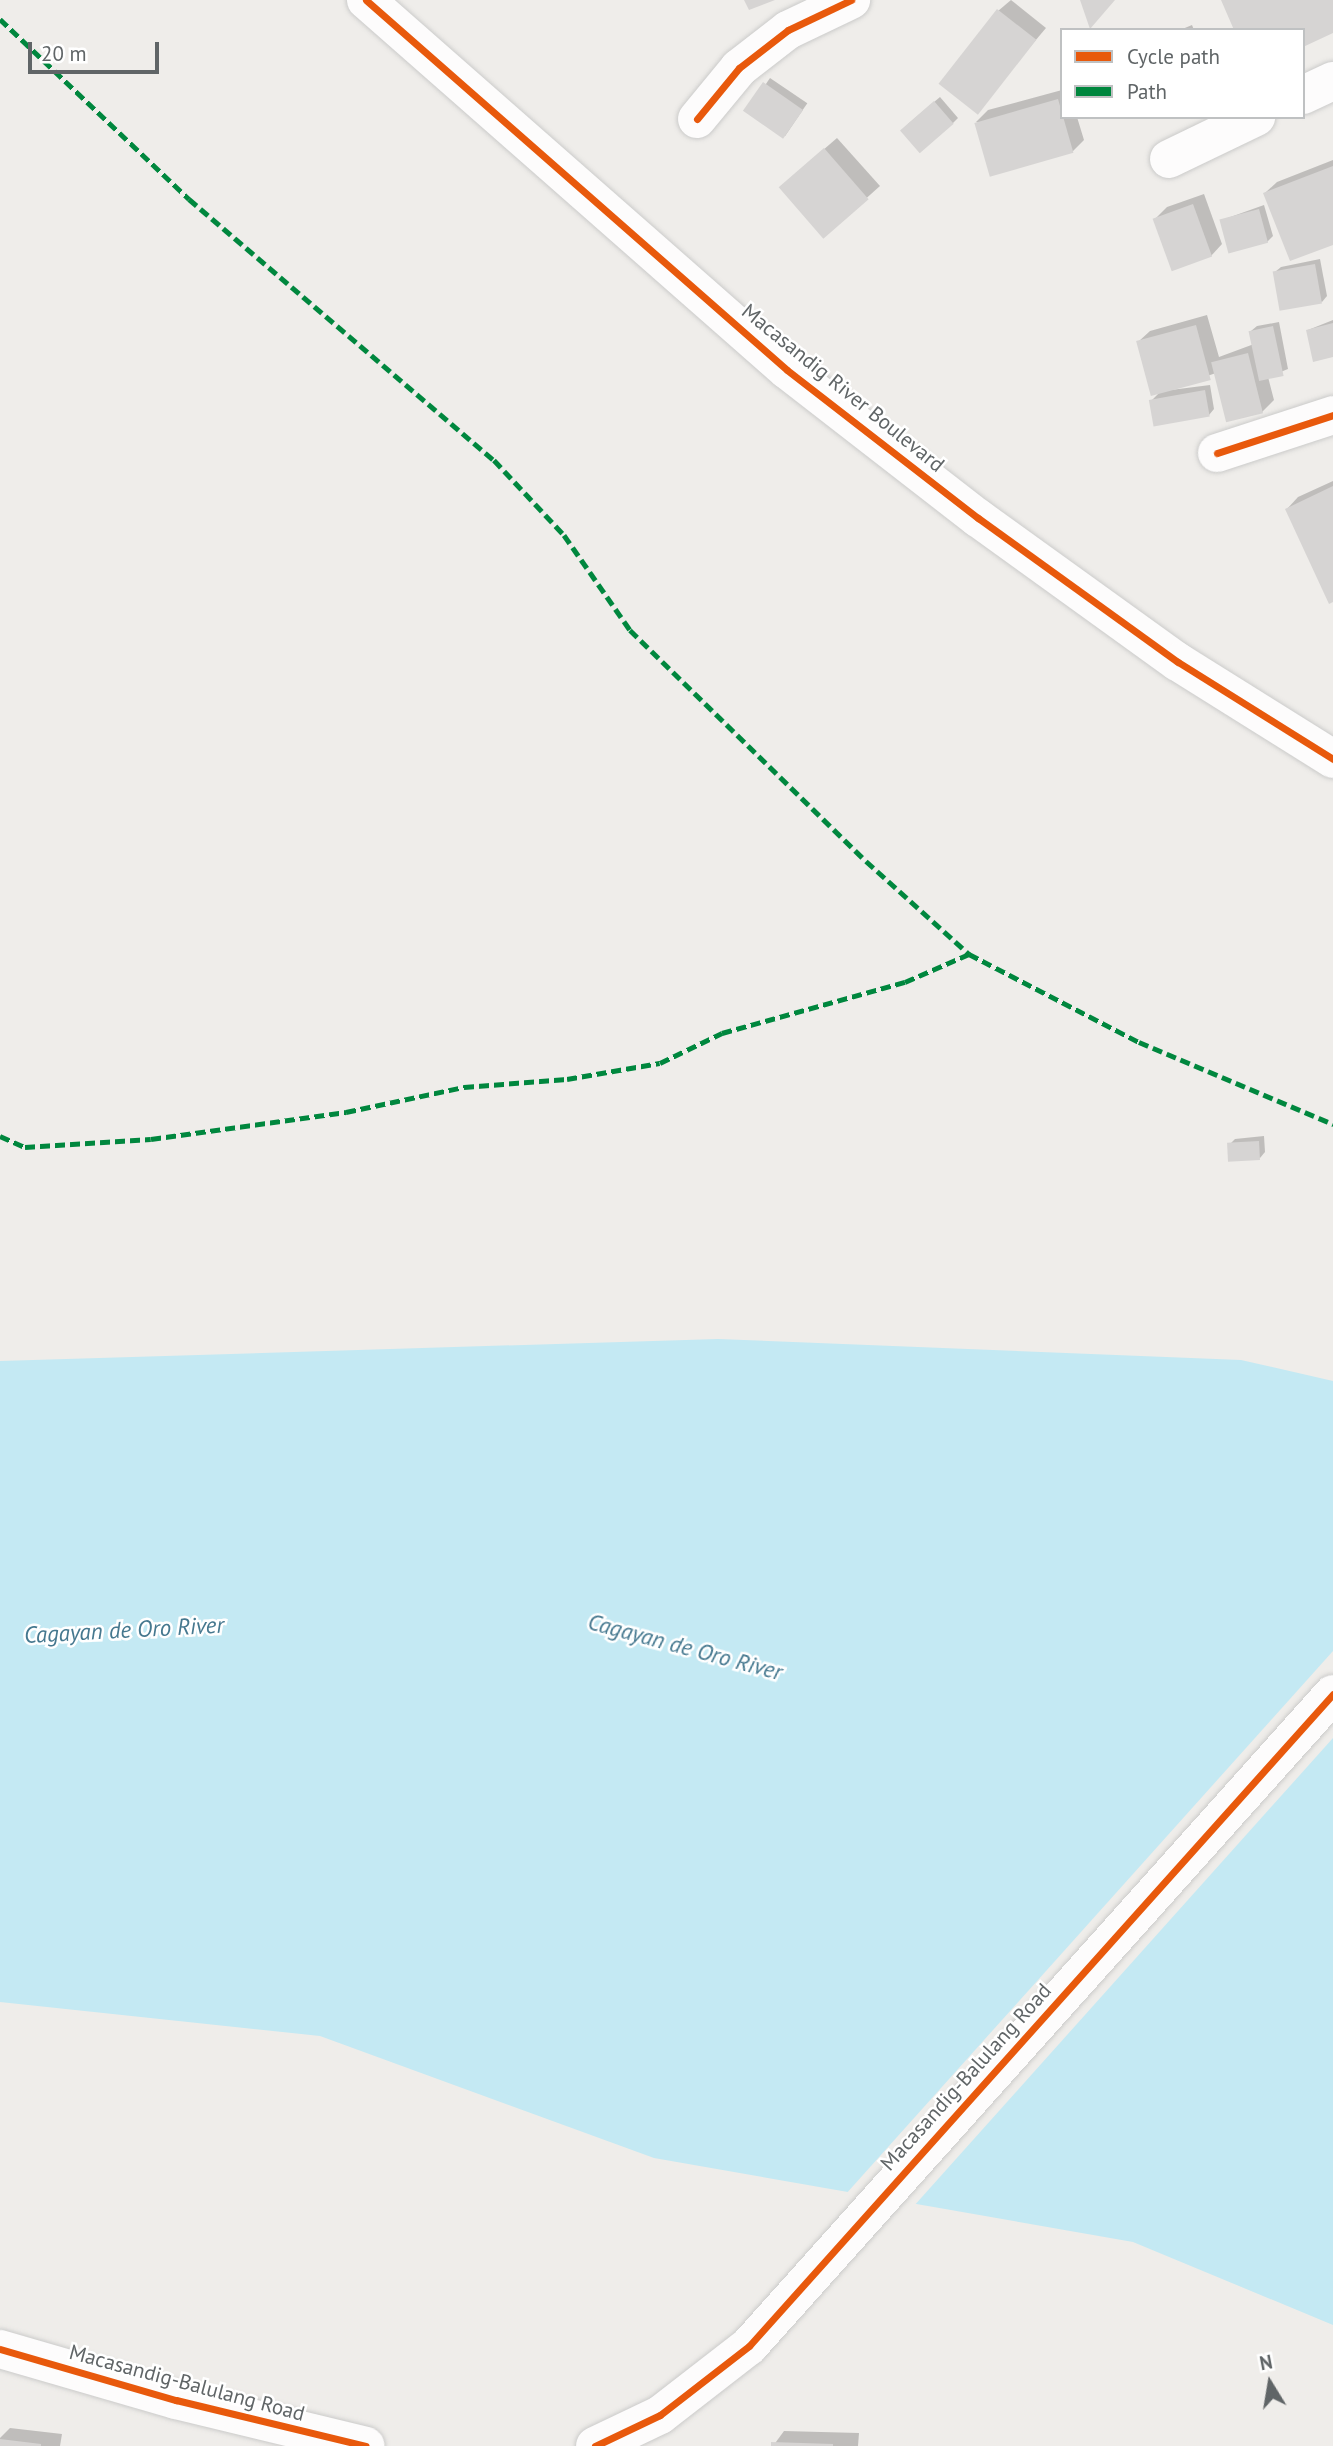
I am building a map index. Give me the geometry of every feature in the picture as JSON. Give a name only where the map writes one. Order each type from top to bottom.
[{"type":"street","name":"Macasandig River Boulevard","points":[[366,0],[787,370],[978,518],[1178,662],[1333,759]]},
{"type":"street","points":[[697,119],[739,68],[779,38],[851,0]]},
{"type":"street","points":[[1305,94],[1333,80]]},
{"type":"street","points":[[1169,159],[1252,119]]},
{"type":"street","points":[[1217,453],[1333,415]]},
{"type":"street","name":"Macasandig-Balulang Road","points":[[595,2446],[660,2414],[749,2346],[1333,1694]]},
{"type":"street","name":"Macasandig-Balulang Road","points":[[0,2349],[176,2400],[366,2446]]},
{"type":"water","name":"Cagayan de Oro River","points":[[718,1339],[1241,1360],[1333,1381],[1333,2325],[1133,2242],[654,2158],[320,2036],[0,2002],[0,1361]]},
{"type":"pier","points":[[1333,1651],[1333,1738],[913,2207],[845,2195]]},
{"type":"building","points":[[744,0],[775,0],[749,10]]},
{"type":"building","points":[[1080,0],[1115,0],[1091,28]]},
{"type":"building","points":[[1221,0],[1333,0],[1333,33],[1305,46],[1305,28],[1233,28]]},
{"type":"building","points":[[997,9],[1036,40],[978,115],[939,84]]},
{"type":"building","points":[[763,82],[803,110],[783,139],[743,111]]},
{"type":"building","points":[[1058,99],[1060,119],[1064,119],[1073,153],[990,177],[974,123]]},
{"type":"building","points":[[934,101],[954,124],[920,153],[900,131]]},
{"type":"building","points":[[824,148],[869,199],[823,239],[779,187]]},
{"type":"building","points":[[1333,166],[1333,245],[1290,261],[1263,193]]},
{"type":"building","points":[[1193,204],[1212,257],[1172,271],[1153,219]]},
{"type":"building","points":[[1259,209],[1268,243],[1228,253],[1219,220]]},
{"type":"building","points":[[1315,264],[1322,303],[1280,311],[1273,271]]},
{"type":"building","points":[[1333,323],[1333,357],[1313,362],[1306,330]]},
{"type":"building","points":[[1196,325],[1211,380],[1151,396],[1136,341]]},
{"type":"building","points":[[1273,326],[1284,376],[1259,381],[1249,331]]},
{"type":"building","points":[[1248,353],[1263,413],[1226,422],[1211,362]]},
{"type":"building","points":[[1205,390],[1210,417],[1154,426],[1149,400]]},
{"type":"building","points":[[1333,486],[1333,602],[1329,604],[1285,509]]},
{"type":"building","points":[[1259,1141],[1260,1160],[1228,1162],[1227,1143]]},
{"type":"building","points":[[0,2439],[41,2444],[41,2446],[0,2446]]},
{"type":"building","points":[[771,2442],[833,2444],[833,2446],[771,2446]]},
{"type":"marked path","points":[[0,19],[189,199],[494,460],[564,535],[630,630],[866,861],[969,954],[1139,1042],[1333,1124]]},
{"type":"marked path","points":[[0,1136],[25,1147],[151,1139],[346,1112],[464,1087],[567,1079],[660,1063],[722,1033],[905,982],[969,954]]},
{"type":"cycle path","points":[[366,0],[787,370],[978,518],[1178,662],[1333,759]]},
{"type":"cycle path","points":[[697,119],[739,68],[788,30],[851,0]]},
{"type":"cycle path","points":[[1217,453],[1333,415]]},
{"type":"cycle path","points":[[595,2446],[660,2415],[749,2346],[1333,1694]]},
{"type":"cycle path","points":[[0,2349],[176,2400],[366,2446]]}]
